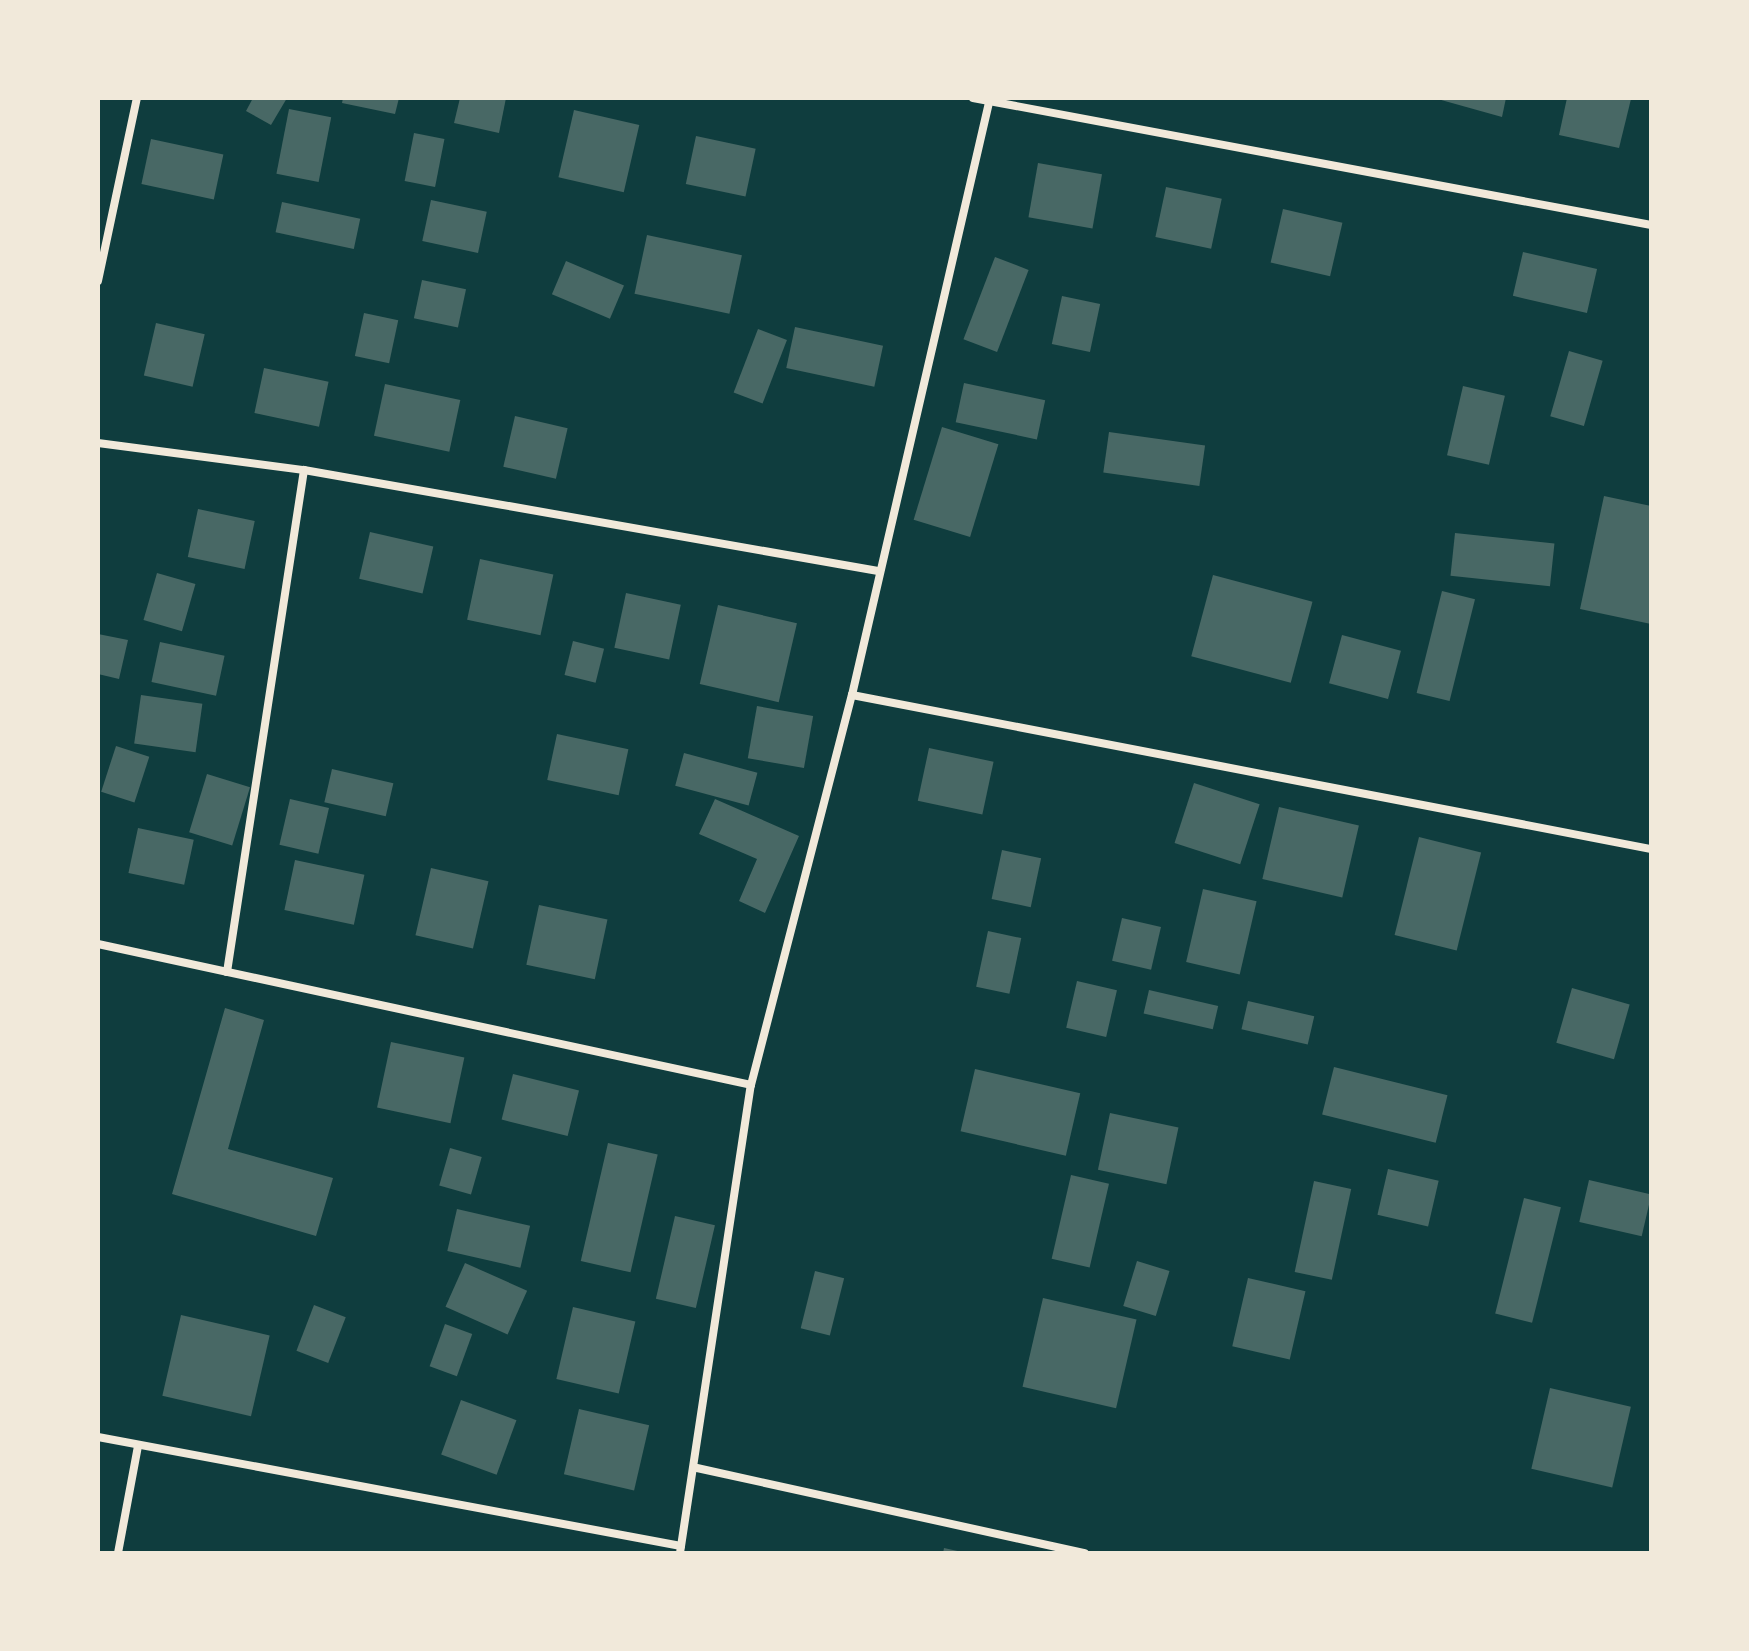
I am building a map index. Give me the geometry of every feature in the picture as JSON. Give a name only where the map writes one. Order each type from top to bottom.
[{"type":"street","points":[[98,281],[137,98]]},
{"type":"street","points":[[973,98],[1651,225]]},
{"type":"street","points":[[98,1437],[681,1549],[697,1468],[751,1085],[852,695],[878,571],[990,100]]},
{"type":"street","points":[[98,443],[304,470],[878,571]]},
{"type":"street","points":[[227,972],[304,470]]},
{"type":"street","points":[[852,695],[1651,849]]},
{"type":"street","points":[[98,944],[751,1085]]},
{"type":"street","points":[[118,1553],[138,1446]]},
{"type":"street","points":[[697,1468],[1085,1553]]},
{"type":"building","points":[[253,98],[287,98],[271,125],[246,111]]},
{"type":"building","points":[[343,98],[399,98],[395,114],[342,103]]},
{"type":"building","points":[[460,98],[506,98],[499,133],[454,123]]},
{"type":"building","points":[[1434,98],[1506,98],[1502,117]]},
{"type":"building","points":[[1567,98],[1631,99],[1619,148],[1559,135]]},
{"type":"building","points":[[289,109],[331,117],[319,182],[276,174]]},
{"type":"building","points":[[574,110],[639,125],[624,192],[558,177]]},
{"type":"building","points":[[414,133],[444,139],[435,187],[405,181]]},
{"type":"building","points":[[696,136],[756,149],[745,197],[686,184]]},
{"type":"building","points":[[151,139],[223,154],[214,199],[141,184]]},
{"type":"building","points":[[1038,163],[1102,174],[1092,228],[1028,217]]},
{"type":"building","points":[[1166,187],[1222,199],[1211,249],[1155,237]]},
{"type":"building","points":[[431,200],[487,212],[478,253],[422,241]]},
{"type":"building","points":[[282,202],[360,219],[354,249],[276,232]]},
{"type":"building","points":[[1283,209],[1342,223],[1330,276],[1271,263]]},
{"type":"building","points":[[647,235],[742,255],[729,314],[635,294]]},
{"type":"building","points":[[1523,252],[1597,269],[1587,313],[1513,296]]},
{"type":"building","points":[[995,257],[1029,270],[997,352],[963,339]]},
{"type":"building","points":[[566,261],[624,286],[610,319],[552,294]]},
{"type":"building","points":[[422,280],[466,289],[458,328],[414,318]]},
{"type":"building","points":[[1062,296],[1100,304],[1090,352],[1052,344]]},
{"type":"building","points":[[364,313],[398,320],[389,363],[355,356]]},
{"type":"building","points":[[156,323],[205,334],[193,387],[144,376]]},
{"type":"building","points":[[795,327],[883,346],[874,387],[786,368]]},
{"type":"building","points":[[758,329],[787,340],[763,404],[734,392]]},
{"type":"building","points":[[1569,351],[1603,361],[1584,426],[1550,416]]},
{"type":"building","points":[[264,368],[329,382],[319,427],[254,413]]},
{"type":"building","points":[[964,383],[1045,400],[1037,439],[956,422]]},
{"type":"building","points":[[385,384],[460,400],[449,452],[374,436]]},
{"type":"building","points":[[1463,386],[1505,396],[1489,465],[1447,455]]},
{"type":"building","points":[[515,416],[568,428],[556,479],[503,467]]},
{"type":"building","points":[[942,427],[998,444],[970,537],[914,520]]},
{"type":"building","points":[[1109,432],[1205,445],[1199,486],[1103,473]]},
{"type":"building","points":[[1604,496],[1651,506],[1651,624],[1580,609]]},
{"type":"building","points":[[198,509],[255,521],[245,569],[188,557]]},
{"type":"building","points":[[370,532],[433,547],[423,593],[359,579]]},
{"type":"building","points":[[1455,533],[1554,543],[1550,586],[1451,576]]},
{"type":"building","points":[[480,559],[553,575],[540,635],[467,620]]},
{"type":"building","points":[[157,573],[195,584],[182,631],[143,620]]},
{"type":"building","points":[[1213,575],[1312,602],[1291,683],[1191,656]]},
{"type":"building","points":[[1442,591],[1475,599],[1450,701],[1417,693]]},
{"type":"building","points":[[626,593],[681,605],[669,659],[614,648]]},
{"type":"building","points":[[718,605],[797,623],[779,702],[700,684]]},
{"type":"building","points":[[98,634],[128,640],[119,679],[98,674]]},
{"type":"building","points":[[1342,635],[1401,651],[1388,699],[1329,683]]},
{"type":"building","points":[[573,641],[604,649],[596,683],[565,675]]},
{"type":"building","points":[[160,642],[225,656],[216,696],[151,682]]},
{"type":"building","points":[[141,695],[202,704],[196,752],[134,744]]},
{"type":"building","points":[[757,706],[813,716],[804,768],[748,758]]},
{"type":"building","points":[[557,734],[628,749],[619,795],[547,780]]},
{"type":"building","points":[[116,746],[149,757],[134,802],[101,792]]},
{"type":"building","points":[[929,748],[994,762],[982,815],[918,801]]},
{"type":"building","points":[[684,753],[757,773],[749,806],[675,786]]},
{"type":"building","points":[[332,769],[393,783],[386,816],[324,802]]},
{"type":"building","points":[[207,774],[250,787],[232,845],[189,832]]},
{"type":"building","points":[[1194,783],[1260,804],[1240,864],[1175,843]]},
{"type":"building","points":[[290,799],[329,808],[318,854],[279,845]]},
{"type":"building","points":[[715,799],[799,836],[765,913],[739,901],[757,859],[699,834]]},
{"type":"building","points":[[1279,807],[1359,825],[1342,898],[1262,879]]},
{"type":"building","points":[[138,828],[194,840],[184,885],[128,873]]},
{"type":"building","points":[[1419,837],[1481,852],[1457,950],[1395,935]]},
{"type":"building","points":[[1002,850],[1041,858],[1031,907],[992,899]]},
{"type":"building","points":[[295,860],[364,875],[354,925],[284,910]]},
{"type":"building","points":[[431,868],[488,881],[473,949],[415,935]]},
{"type":"building","points":[[1203,889],[1257,901],[1240,974],[1186,962]]},
{"type":"building","points":[[539,905],[607,920],[595,979],[526,965]]},
{"type":"building","points":[[1122,918],[1161,927],[1151,970],[1112,961]]},
{"type":"building","points":[[988,931],[1021,938],[1009,994],[976,987]]},
{"type":"building","points":[[1077,981],[1117,990],[1106,1037],[1066,1028]]},
{"type":"building","points":[[1572,988],[1630,1005],[1614,1059],[1556,1043]]},
{"type":"building","points":[[1149,990],[1218,1006],[1213,1029],[1144,1013]]},
{"type":"building","points":[[1248,1001],[1314,1016],[1308,1045],[1241,1029]]},
{"type":"building","points":[[225,1008],[264,1020],[228,1149],[333,1178],[316,1236],[172,1194]]},
{"type":"building","points":[[391,1042],[464,1058],[450,1123],[377,1108]]},
{"type":"building","points":[[1334,1067],[1448,1095],[1436,1143],[1322,1115]]},
{"type":"building","points":[[975,1069],[1080,1093],[1066,1156],[961,1131]]},
{"type":"building","points":[[513,1074],[579,1090],[568,1136],[502,1120]]},
{"type":"building","points":[[1110,1113],[1178,1128],[1166,1184],[1098,1170]]},
{"type":"building","points":[[608,1143],[658,1154],[630,1272],[581,1261]]},
{"type":"building","points":[[450,1148],[482,1157],[471,1195],[439,1185]]},
{"type":"building","points":[[1388,1169],[1439,1181],[1428,1226],[1377,1215]]},
{"type":"building","points":[[1071,1175],[1109,1184],[1090,1268],[1052,1259]]},
{"type":"building","points":[[1589,1180],[1651,1194],[1642,1236],[1579,1222]]},
{"type":"building","points":[[1314,1181],[1351,1189],[1332,1280],[1295,1272]]},
{"type":"building","points":[[1524,1198],[1561,1207],[1532,1323],[1495,1313]]},
{"type":"building","points":[[457,1209],[530,1226],[520,1268],[447,1251]]},
{"type":"building","points":[[675,1216],[715,1225],[696,1308],[656,1299]]},
{"type":"building","points":[[1137,1261],[1170,1271],[1156,1316],[1123,1306]]},
{"type":"building","points":[[465,1263],[527,1291],[508,1335],[445,1307]]},
{"type":"building","points":[[815,1271],[844,1278],[830,1336],[801,1328]]},
{"type":"building","points":[[1248,1278],[1305,1291],[1290,1359],[1232,1346]]},
{"type":"building","points":[[1043,1298],[1137,1320],[1116,1408],[1023,1387]]},
{"type":"building","points":[[314,1305],[346,1317],[328,1363],[296,1351]]},
{"type":"building","points":[[573,1307],[635,1321],[619,1394],[556,1379]]},
{"type":"building","points":[[181,1315],[270,1335],[251,1416],[162,1396]]},
{"type":"building","points":[[445,1324],[472,1334],[457,1376],[430,1366]]},
{"type":"building","points":[[1550,1388],[1631,1407],[1612,1488],[1531,1469]]},
{"type":"building","points":[[461,1400],[516,1420],[497,1475],[441,1455]]},
{"type":"building","points":[[579,1409],[649,1425],[634,1490],[564,1474]]},
{"type":"building","points":[[944,1548],[962,1552],[962,1553],[943,1553]]}]
